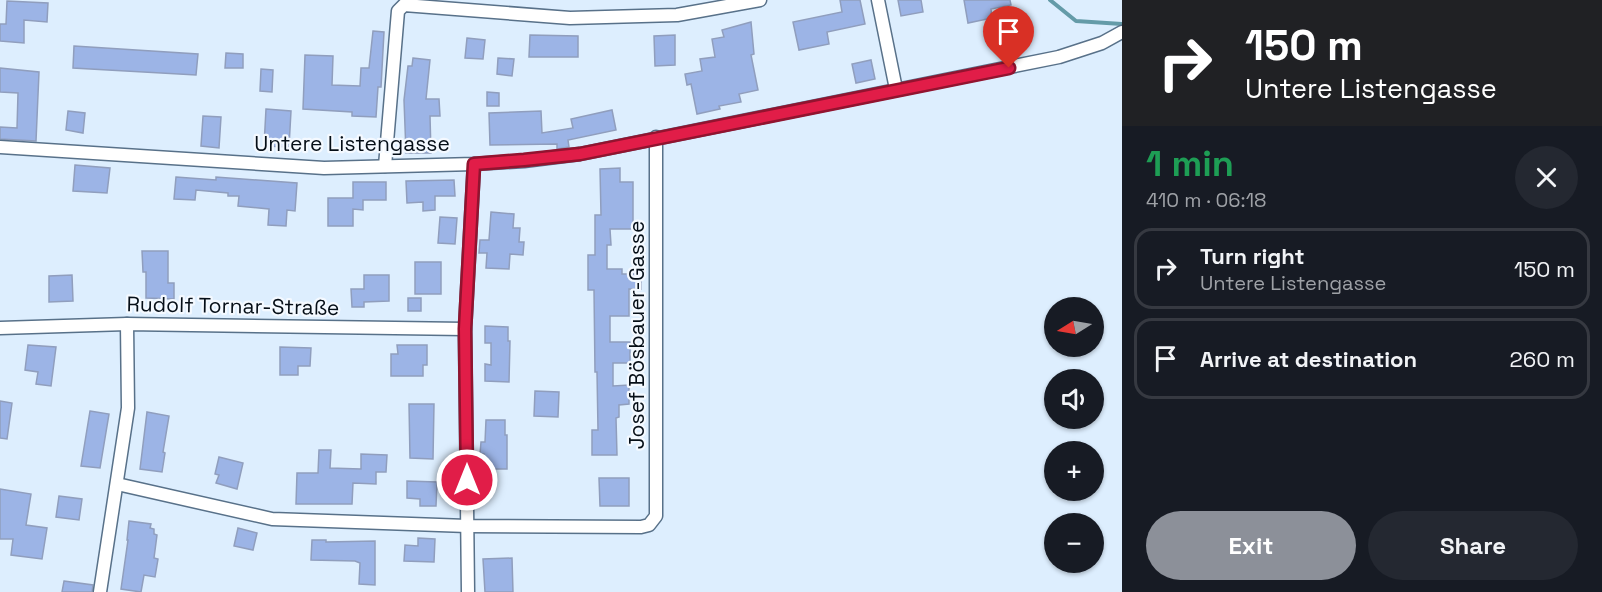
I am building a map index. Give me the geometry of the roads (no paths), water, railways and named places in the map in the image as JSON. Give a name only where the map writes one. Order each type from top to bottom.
[{"type":"street","points":[[385,166],[398,11],[401,6],[406,4],[570,18],[677,15],[760,0]]},
{"type":"street","points":[[878,0],[896,89]]},
{"type":"street","name":"Untere Listengasse","points":[[0,147],[324,168],[474,164],[524,160],[580,154],[1059,57],[1102,43],[1122,32]]},
{"type":"street","name":"Josef Bösbauer-Gasse","points":[[467,526],[645,526],[651,523],[656,516],[656,137]]},
{"type":"street","points":[[468,592],[465,329],[474,164]]},
{"type":"street","points":[[100,592],[128,408],[127,324]]},
{"type":"street","name":"Rudolf Tornar-Straße","points":[[0,328],[127,324],[465,329]]},
{"type":"street","points":[[117,484],[272,519],[467,526]]},
{"type":"waterway","points":[[1050,0],[1076,21],[1122,24]]}]
